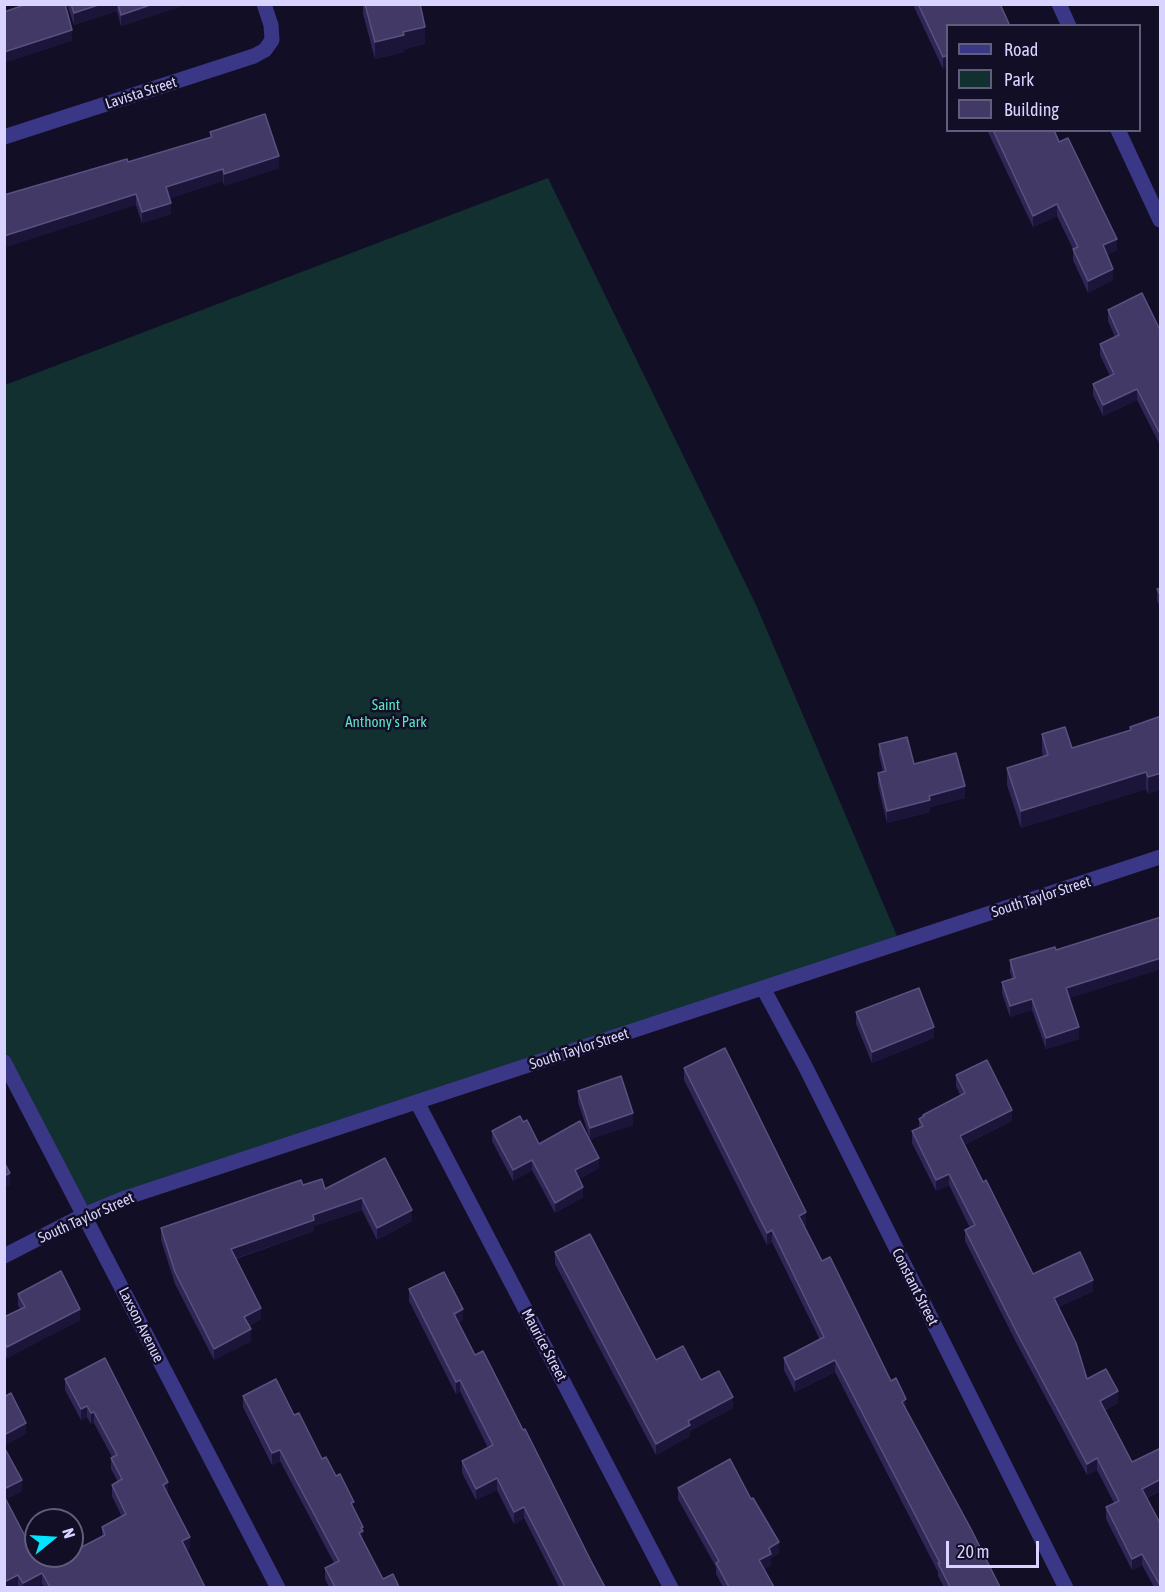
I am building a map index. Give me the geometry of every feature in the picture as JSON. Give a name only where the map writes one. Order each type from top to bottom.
[{"type":"street","name":"Lavista Street","points":[[4,137],[254,56],[265,50],[272,40],[271,25],[264,4]]},
{"type":"street","points":[[1059,4],[1068,24]]},
{"type":"street","points":[[1119,132],[1161,220]]},
{"type":"street","name":"South Taylor Street","points":[[4,1256],[84,1215],[125,1198],[1161,857]]},
{"type":"street","name":"Constant Street","points":[[763,988],[805,1066],[1066,1587]]},
{"type":"street","name":"Laxson Avenue","points":[[4,1062],[278,1587]]},
{"type":"street","name":"Maurice Street","points":[[417,1102],[672,1587]]},
{"type":"green space","name":"Saint Anthony's Park","points":[[548,178],[757,607],[900,943],[84,1215],[5,1062],[5,385]]},
{"type":"building","points":[[27,4],[65,4],[72,30],[4,52],[4,12]]},
{"type":"building","points":[[71,4],[101,4],[74,13]]},
{"type":"building","points":[[118,4],[153,4],[121,15]]},
{"type":"building","points":[[365,4],[420,4],[425,27],[375,42]]},
{"type":"building","points":[[918,4],[1000,4],[1009,24],[946,24],[946,56],[943,57]]},
{"type":"building","points":[[265,114],[279,156],[224,174],[223,169],[166,187],[171,203],[142,212],[136,194],[4,236],[4,195],[212,137],[210,132]]},
{"type":"building","points":[[994,132],[1055,132],[1059,142],[1068,138],[1117,239],[1103,245],[1113,269],[1088,281],[1073,249],[1078,247],[1057,204],[1033,216]]},
{"type":"building","points":[[1142,293],[1161,332],[1161,436],[1137,389],[1103,405],[1093,384],[1114,374],[1100,344],[1119,335],[1108,310]]},
{"type":"building","points":[[1161,716],[1161,773],[1148,777],[1146,772],[1021,811],[1007,768],[1048,755],[1042,734],[1065,727],[1072,748],[1131,730],[1130,727]]},
{"type":"building","points":[[907,737],[914,764],[956,753],[965,786],[929,796],[930,800],[887,811],[878,773],[886,771],[879,744]]},
{"type":"building","points":[[1161,917],[1161,958],[1066,988],[1079,1027],[1046,1038],[1032,999],[1010,1006],[1002,982],[1015,978],[1010,960],[1055,947],[1056,950]]},
{"type":"building","points":[[919,988],[934,1027],[872,1052],[856,1012]]},
{"type":"building","points":[[725,1048],[806,1212],[799,1216],[822,1261],[830,1257],[891,1381],[896,1378],[906,1399],[902,1402],[1000,1587],[950,1587],[938,1563],[940,1563],[835,1360],[795,1380],[784,1358],[824,1337],[772,1230],[767,1233],[684,1068]]},
{"type":"building","points":[[987,1060],[1012,1110],[960,1136],[983,1182],[986,1180],[1033,1274],[1080,1252],[1093,1280],[1054,1298],[1076,1343],[1087,1379],[1106,1369],[1118,1391],[1100,1401],[1132,1462],[1161,1448],[1161,1479],[1142,1489],[1161,1525],[1161,1587],[1142,1554],[1132,1559],[1106,1507],[1119,1501],[1097,1458],[1087,1464],[965,1230],[975,1225],[949,1174],[936,1180],[912,1131],[923,1126],[919,1119],[923,1115],[965,1093],[956,1075]]},
{"type":"building","points":[[621,1076],[633,1113],[590,1128],[578,1091]]},
{"type":"building","points":[[520,1116],[523,1122],[527,1120],[539,1144],[580,1121],[599,1158],[575,1170],[583,1187],[555,1203],[532,1160],[513,1170],[492,1131]]},
{"type":"building","points":[[385,1158],[412,1210],[377,1228],[362,1198],[313,1215],[314,1220],[231,1249],[261,1308],[244,1317],[251,1329],[214,1349],[175,1272],[161,1228],[301,1180],[303,1185],[322,1179],[325,1189]]},
{"type":"building","points":[[4,1162],[10,1173],[4,1176]]},
{"type":"building","points":[[590,1234],[656,1360],[683,1346],[701,1380],[719,1371],[733,1397],[688,1421],[690,1425],[656,1444],[555,1252]]},
{"type":"building","points":[[61,1271],[80,1309],[7,1347],[4,1342],[4,1317],[25,1307],[18,1294]]},
{"type":"building","points":[[444,1272],[463,1309],[454,1314],[475,1355],[483,1351],[605,1587],[565,1587],[524,1507],[514,1512],[497,1478],[476,1489],[462,1461],[493,1445],[460,1380],[456,1382],[409,1289]]},
{"type":"building","points":[[105,1358],[168,1482],[163,1485],[190,1537],[182,1541],[205,1587],[50,1587],[42,1573],[23,1583],[18,1575],[4,1582],[4,1496],[24,1534],[24,1568],[84,1568],[84,1546],[105,1535],[102,1527],[126,1514],[112,1485],[122,1479],[111,1458],[117,1455],[94,1412],[91,1413],[87,1406],[81,1409],[65,1379]]},
{"type":"building","points":[[276,1379],[294,1415],[299,1413],[322,1459],[326,1457],[336,1476],[340,1474],[363,1527],[361,1528],[363,1531],[359,1533],[383,1579],[393,1574],[399,1587],[335,1587],[325,1568],[339,1561],[280,1450],[272,1453],[243,1396]]},
{"type":"building","points":[[11,1393],[26,1423],[4,1435],[4,1397]]},
{"type":"building","points":[[4,1447],[22,1480],[4,1489]]},
{"type":"building","points":[[730,1459],[751,1499],[753,1498],[779,1542],[769,1548],[771,1554],[759,1560],[774,1587],[729,1587],[716,1563],[719,1561],[678,1488]]}]
